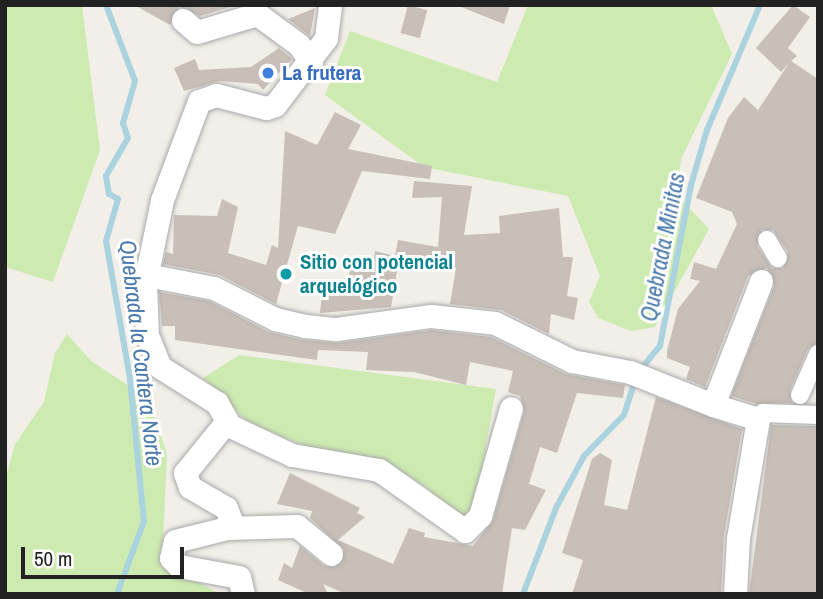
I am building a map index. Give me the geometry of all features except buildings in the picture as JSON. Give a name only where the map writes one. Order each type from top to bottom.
[{"type":"street","points":[[330,5],[326,38],[311,62],[275,105],[266,108],[216,95],[199,102],[162,201],[147,275],[147,335],[160,367],[217,403],[226,424],[292,455],[379,470],[465,531],[480,516],[511,408]]},
{"type":"street","points":[[183,20],[197,32],[257,14],[299,45],[311,62]]},
{"type":"street","points":[[767,240],[778,258]]},
{"type":"street","points":[[147,275],[214,288],[275,319],[305,326],[336,329],[431,316],[495,323],[572,361],[630,372],[713,405],[758,419]]},
{"type":"street","points":[[713,405],[761,281]]},
{"type":"street","points":[[800,395],[818,354]]},
{"type":"street","points":[[736,594],[738,538],[758,419],[764,413],[818,415]]},
{"type":"street","points":[[226,424],[188,467],[186,480],[226,508],[230,518],[227,528]]},
{"type":"street","points":[[243,594],[239,577],[179,566],[172,558],[175,541],[227,528],[298,526],[331,554]]},
{"type":"green space","points":[[5,5],[82,5],[100,150],[53,282],[5,267]]},
{"type":"green space","points":[[528,5],[711,5],[732,54],[681,159],[677,195],[709,229],[655,327],[631,331],[598,318],[589,302],[600,276],[568,196],[424,167],[325,95],[350,31],[497,82]]},
{"type":"green space","points":[[67,334],[91,361],[149,399],[167,454],[162,564],[221,594],[5,594],[5,480],[15,444],[44,402],[55,353]]},
{"type":"green space","points":[[239,355],[496,389],[474,514],[464,525],[425,486],[381,460],[311,448],[249,423],[203,378]]},
{"type":"waterway","name":"Quebrada la Cantera Norte","points":[[106,5],[135,81],[123,123],[128,138],[106,176],[109,194],[118,199],[106,241],[130,379],[144,521],[117,594]]},
{"type":"waterway","name":"Quebrada Minitas","points":[[523,594],[556,508],[584,456],[624,415],[637,374],[660,346],[691,185],[707,130],[760,5]]},
{"type":"place","name":"La frutera","points":[[268,73]]},
{"type":"place","name":"Sitio con potencial arquelógico","points":[[286,274]]}]
